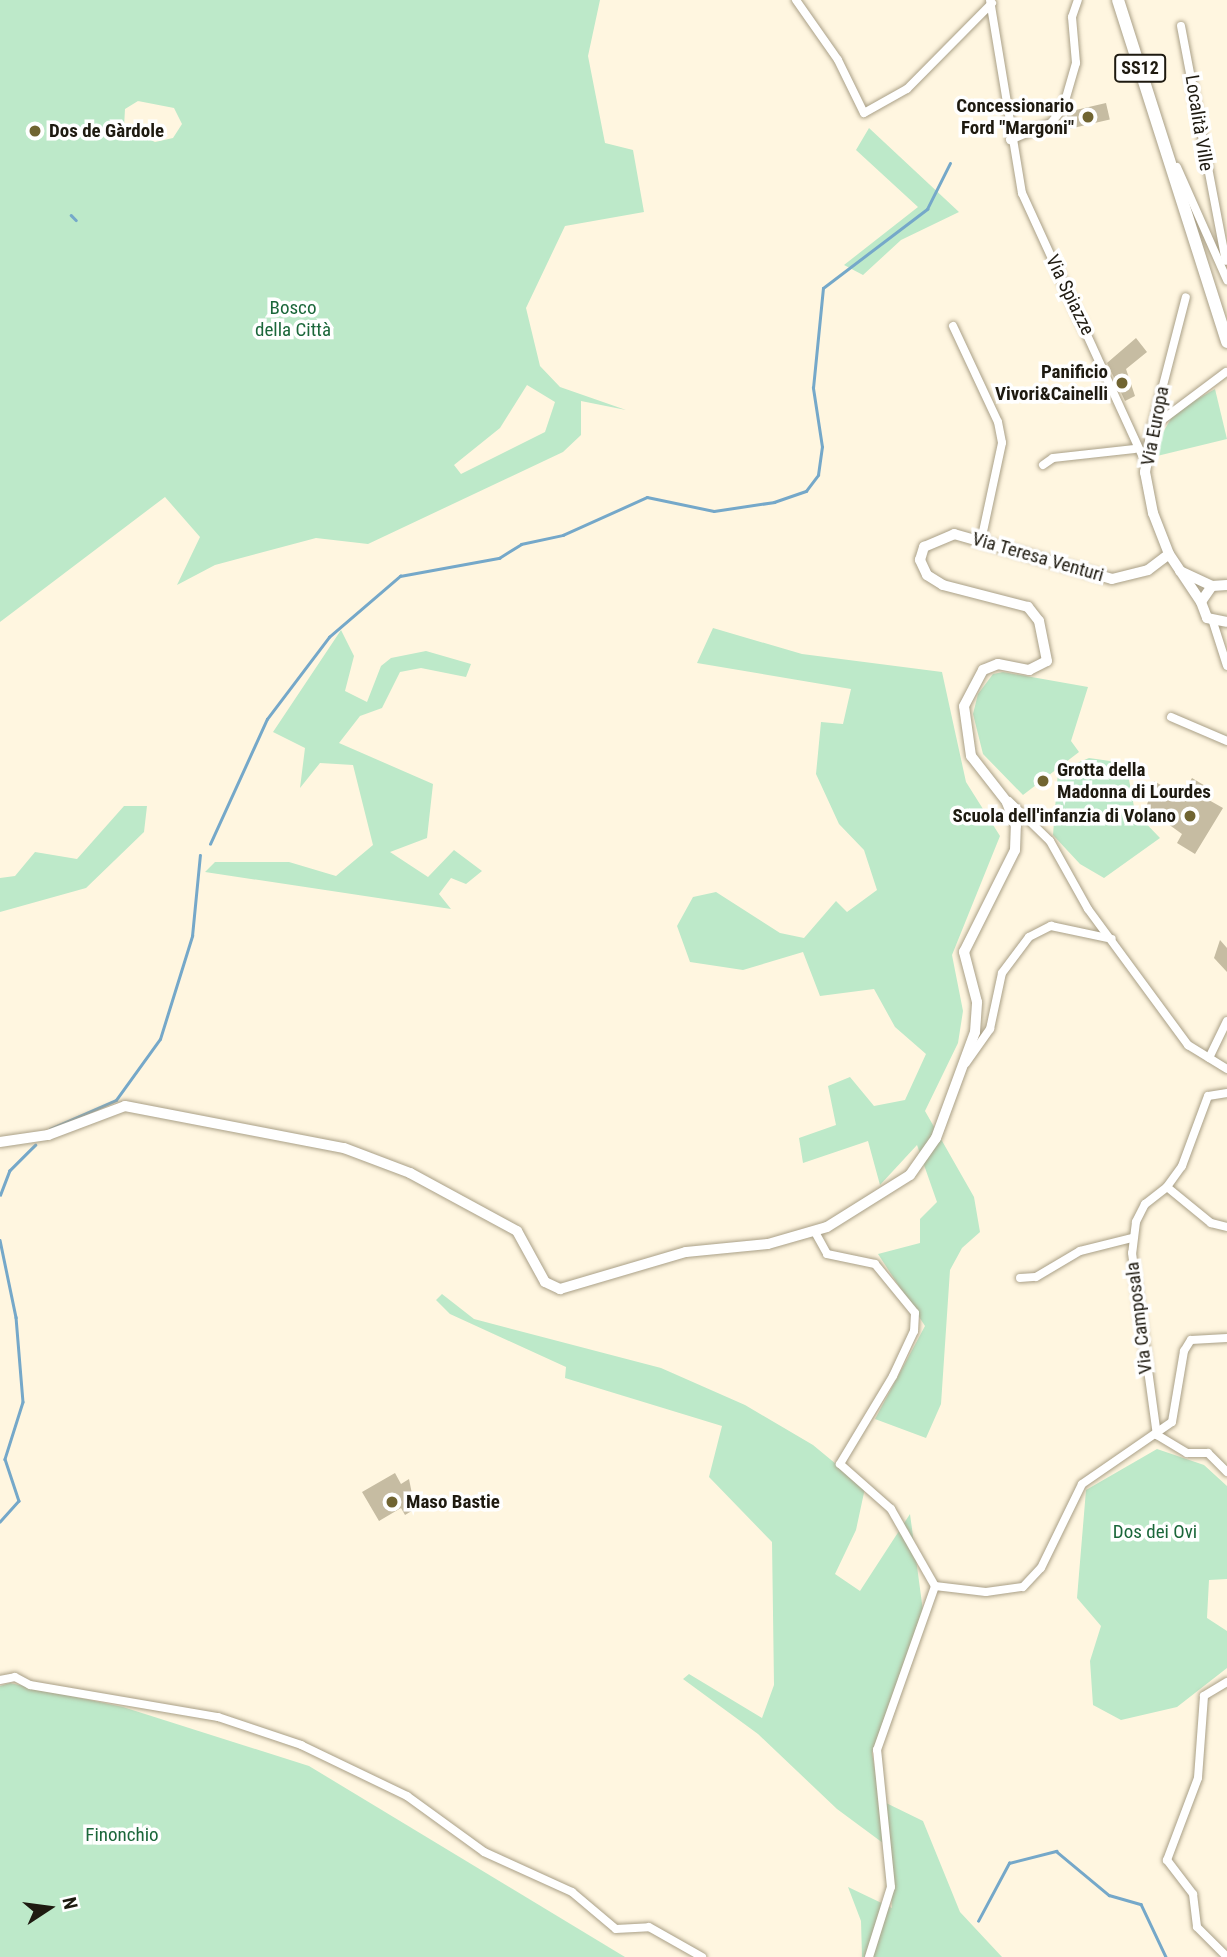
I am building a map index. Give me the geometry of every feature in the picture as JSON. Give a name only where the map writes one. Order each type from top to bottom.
[{"type":"main road","name":"SS12","points":[[1118,0],[1227,342]]},
{"type":"street","name":"Via Spiazze","points":[[796,0],[838,60],[864,113],[907,89],[991,2]]},
{"type":"street","points":[[1010,140],[1051,123],[1063,108],[1076,63],[1072,17],[1078,0]]},
{"type":"street","name":"Via Spiazze","points":[[991,2],[1010,140],[1022,193],[1088,331],[1135,449],[1147,466]]},
{"type":"street","name":"Località Ville","points":[[1181,26],[1224,262]]},
{"type":"street","points":[[1163,137],[1224,262],[1227,280]]},
{"type":"street","name":"Via Europa","points":[[1186,297],[1152,428],[1147,466],[1153,513],[1169,554],[1201,602]]},
{"type":"street","points":[[953,326],[998,422],[1002,443],[981,541]]},
{"type":"street","points":[[1152,428],[1226,372]]},
{"type":"street","points":[[1043,466],[1053,458],[1135,449]]},
{"type":"street","name":"Via Teresa Venturi","points":[[998,790],[971,757],[964,706],[983,670],[998,664],[1030,670],[1046,661],[1039,621],[1028,607],[943,584],[927,575],[920,560],[924,547],[936,539],[954,534],[1112,579],[1148,570],[1169,554]]},
{"type":"street","points":[[1179,570],[1212,586],[1227,585]]},
{"type":"street","points":[[1212,586],[1201,602],[1213,622],[1227,666]]},
{"type":"street","points":[[1213,622],[1227,622]]},
{"type":"street","points":[[1171,717],[1227,741]]},
{"type":"street","points":[[998,790],[1050,841],[1088,909],[1136,969],[1188,1045],[1227,1069]]},
{"type":"street","points":[[2,1138],[48,1135],[125,1106],[344,1147],[410,1173],[517,1231],[545,1282],[560,1289],[686,1252],[815,1232],[909,1175],[936,1138],[959,1069],[975,1032],[977,1002],[964,951],[1015,850],[1016,826],[998,790]]},
{"type":"street","points":[[959,1069],[990,1029],[1002,973],[1029,937],[1051,926],[1112,939]]},
{"type":"street","points":[[1209,1058],[1227,1021]]},
{"type":"street","name":"Via Camposala","points":[[1157,1435],[1132,1282],[1132,1238],[1144,1204],[1167,1187],[1182,1166],[1208,1096],[1227,1093]]},
{"type":"street","points":[[1167,1187],[1211,1223],[1227,1227]]},
{"type":"street","points":[[815,1232],[827,1254],[875,1264],[915,1313],[914,1331],[893,1376],[840,1464],[891,1509],[935,1586],[877,1750],[891,1887],[869,1957]]},
{"type":"street","points":[[1020,1278],[1036,1278],[1080,1251],[1132,1238]]},
{"type":"street","points":[[935,1586],[986,1592],[1023,1587],[1041,1568],[1082,1484],[1157,1435],[1172,1422],[1184,1351],[1191,1340],[1227,1338]]},
{"type":"street","points":[[1157,1435],[1186,1453],[1208,1453],[1227,1472]]},
{"type":"street","points":[[0,1680],[15,1677],[30,1685],[218,1717],[301,1745],[382,1781],[484,1852],[572,1892],[616,1928],[649,1927],[702,1957]]},
{"type":"street","points":[[1227,1682],[1204,1696],[1198,1778],[1167,1860],[1193,1895],[1197,1927],[1227,1956]]},
{"type":"green space","name":"Bosco della Città","points":[[0,0],[600,0],[588,56],[605,143],[633,150],[644,212],[565,226],[526,308],[540,366],[560,387],[626,410],[581,401],[581,435],[563,452],[368,544],[316,538],[215,565],[177,585],[200,537],[165,497],[0,622]],"holes":[[[138,101],[174,108],[182,124],[173,138],[155,142],[124,127],[125,109]],[[527,385],[555,402],[545,432],[461,474],[454,465],[500,428]]]},
{"type":"green space","points":[[869,128],[959,212],[901,240],[863,275],[844,265],[918,207],[856,150]]},
{"type":"green space","points":[[1215,389],[1227,439],[1157,456],[1159,439],[1175,412]]},
{"type":"green space","points":[[713,628],[802,654],[942,672],[966,782],[1000,836],[952,955],[963,1011],[958,1043],[925,1111],[974,1197],[980,1232],[962,1248],[950,1270],[941,1404],[926,1438],[875,1419],[925,1326],[878,1254],[920,1243],[920,1219],[937,1202],[917,1145],[880,1185],[868,1141],[803,1163],[799,1138],[836,1125],[828,1086],[850,1077],[874,1106],[905,1100],[926,1054],[895,1027],[874,989],[820,996],[803,952],[743,970],[690,962],[677,926],[693,897],[716,892],[780,933],[804,938],[836,901],[847,912],[877,890],[864,850],[839,824],[816,774],[821,722],[843,724],[851,689],[697,663]]},
{"type":"green space","points":[[341,630],[354,656],[345,691],[367,702],[381,666],[391,658],[426,651],[471,664],[466,677],[421,668],[400,672],[382,708],[360,716],[339,743],[433,784],[427,838],[390,852],[428,877],[454,850],[482,871],[466,884],[451,878],[439,894],[451,909],[205,872],[215,862],[289,862],[336,876],[373,845],[353,765],[320,763],[300,788],[305,748],[273,732]]},
{"type":"green space","points":[[1003,672],[1088,687],[1071,741],[1079,752],[1023,795],[983,754],[973,714],[978,694],[993,674]]},
{"type":"green space","points":[[1089,758],[1117,762],[1127,769],[1135,812],[1160,838],[1104,878],[1080,864],[1053,835],[1058,771]]},
{"type":"green space","points":[[124,806],[147,806],[144,832],[86,888],[0,912],[0,878],[15,876],[35,852],[77,859]]},
{"type":"green space","points":[[442,1294],[474,1319],[661,1368],[745,1405],[813,1445],[865,1488],[856,1530],[835,1574],[860,1591],[910,1514],[923,1611],[872,1753],[880,1800],[923,1821],[960,1912],[1002,1957],[862,1957],[861,1921],[848,1887],[892,1908],[887,1846],[837,1809],[758,1734],[683,1679],[689,1674],[762,1718],[774,1685],[772,1542],[709,1477],[722,1426],[565,1378],[566,1367],[450,1314],[436,1300]]},
{"type":"green space","name":"Dos dei Ovi","points":[[1157,1449],[1204,1465],[1227,1486],[1227,1579],[1209,1580],[1207,1618],[1227,1631],[1227,1668],[1177,1707],[1121,1720],[1093,1705],[1090,1661],[1101,1626],[1077,1598],[1086,1490]]},
{"type":"green space","name":"Finonchio","points":[[10,1683],[123,1707],[309,1766],[625,1957],[0,1957],[0,1686]]},
{"type":"building","name":"Concessionario Ford \"Margoni\"","points":[[1106,103],[1110,120],[1070,129],[1066,112]]},
{"type":"building","name":"Panificio Vivori&Cainelli","points":[[1136,338],[1147,352],[1126,369],[1135,396],[1125,401],[1107,363]]},
{"type":"building","name":"Scuola dell'infanzia di Volano","points":[[1192,778],[1207,787],[1207,799],[1223,808],[1195,854],[1177,843],[1182,834],[1146,808],[1154,781],[1181,797]]},
{"type":"building","points":[[1220,940],[1227,948],[1227,972],[1214,958]]},
{"type":"building","name":"Maso Bastie","points":[[395,1473],[401,1484],[409,1479],[415,1509],[405,1515],[401,1508],[379,1521],[362,1492]]},
{"type":"waterway","points":[[210,844],[267,719],[329,637],[400,576],[499,558],[521,544],[563,535],[647,497],[714,511],[774,502],[806,491],[818,475],[822,447],[813,388],[823,288],[927,209],[950,163]]},
{"type":"waterway","points":[[71,215],[76,220]]},
{"type":"waterway","points":[[50,1129],[116,1100],[160,1039],[192,936],[200,855]]},
{"type":"waterway","points":[[0,1195],[9,1171],[35,1145]]},
{"type":"waterway","points":[[0,1240],[16,1317],[23,1402],[5,1459],[19,1501],[0,1522]]},
{"type":"waterway","points":[[978,1921],[1009,1863],[1056,1851],[1109,1895],[1141,1904],[1166,1957]]},
{"type":"place","name":"Concessionario Ford \"Margoni\"","points":[[1088,117]]},
{"type":"place","name":"Dos de Gàrdole","points":[[35,131]]},
{"type":"place","name":"Panificio Vivori&Cainelli","points":[[1122,383]]},
{"type":"place","name":"Grotta della Madonna di Lourdes","points":[[1043,781]]},
{"type":"place","name":"Scuola dell'infanzia di Volano","points":[[1190,816]]},
{"type":"place","name":"Maso Bastie","points":[[392,1502]]}]
